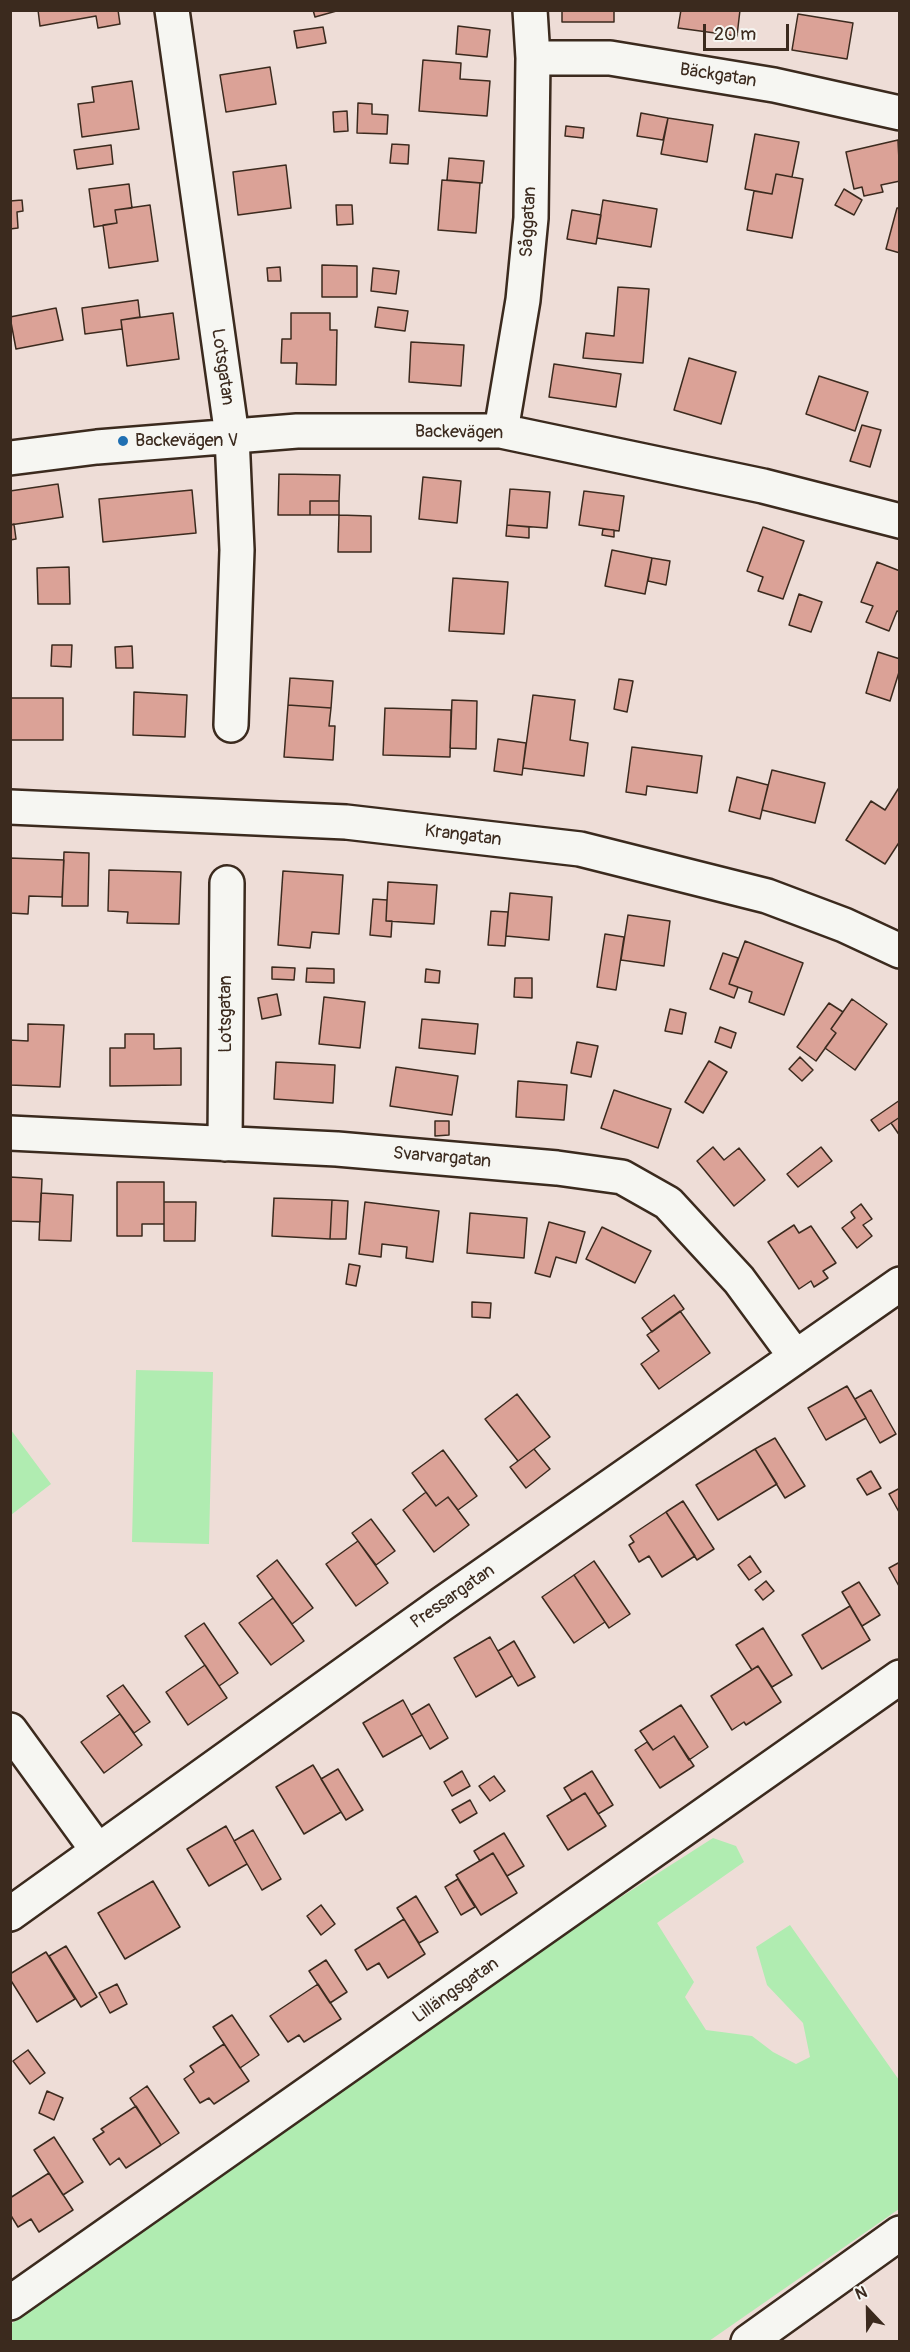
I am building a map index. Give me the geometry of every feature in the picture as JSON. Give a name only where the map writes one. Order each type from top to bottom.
[{"type":"street","name":"Lotsgatan","points":[[172,10],[232,436],[237,550],[231,725]]},
{"type":"street","name":"Såggatan","points":[[501,431],[523,300],[531,218],[533,58],[530,10]]},
{"type":"street","name":"Bäckgatan","points":[[533,58],[610,58],[774,85],[900,113]]},
{"type":"street","name":"Backevägen","points":[[10,458],[97,447],[297,431],[501,431],[763,486],[900,521]]},
{"type":"street","name":"Krangatan","points":[[10,807],[346,822],[580,849],[767,896],[844,925],[900,951]]},
{"type":"street","name":"Lotsgatan","points":[[225,1144],[227,884]]},
{"type":"street","name":"Svarvargatan","points":[[10,1133],[338,1149],[557,1168],[622,1177],[668,1203],[739,1280],[795,1356]]},
{"type":"street","name":"Pressargatan","points":[[10,1914],[442,1604],[900,1284]]},
{"type":"street","name":"Lillängsgatan","points":[[10,2302],[900,1677]]},
{"type":"street","points":[[10,1730],[98,1851]]},
{"type":"street","points":[[748,2342],[900,2233]]},
{"type":"green space","points":[[136,1370],[213,1372],[209,1544],[132,1542]]},
{"type":"green space","points":[[11,1430],[51,1484],[11,1515]]},
{"type":"green space","points":[[713,1838],[736,1846],[744,1862],[657,1923],[694,1982],[685,1997],[706,2030],[752,2036],[773,2052],[796,2064],[810,2057],[803,2023],[767,1985],[756,1947],[790,1925],[899,2080],[899,2209],[709,2341],[11,2342],[11,2324],[546,1945]]},
{"type":"building","points":[[38,10],[118,10],[120,24],[98,28],[96,16],[40,26]]},
{"type":"building","points":[[313,10],[340,10],[315,17]]},
{"type":"building","points":[[562,10],[614,10],[614,22],[562,22]]},
{"type":"building","points":[[681,10],[740,10],[737,36],[678,28]]},
{"type":"building","points":[[798,14],[853,23],[847,59],[792,50]]},
{"type":"building","points":[[458,26],[490,30],[487,57],[456,54]]},
{"type":"building","points":[[323,27],[326,43],[297,48],[294,31]]},
{"type":"building","points":[[423,60],[461,63],[460,79],[490,81],[487,116],[419,111]]},
{"type":"building","points":[[270,67],[276,104],[226,112],[220,75]]},
{"type":"building","points":[[132,81],[139,129],[82,137],[78,104],[94,102],[92,87]]},
{"type":"building","points":[[358,103],[372,104],[372,114],[388,115],[387,134],[357,133]]},
{"type":"building","points":[[347,111],[348,131],[334,132],[333,112]]},
{"type":"building","points":[[641,113],[668,118],[663,140],[637,136]]},
{"type":"building","points":[[668,118],[713,125],[707,162],[661,154]]},
{"type":"building","points":[[566,126],[584,128],[583,138],[565,136]]},
{"type":"building","points":[[755,134],[799,142],[792,177],[776,174],[772,194],[745,189]]},
{"type":"building","points":[[898,140],[900,181],[881,185],[883,192],[864,196],[862,187],[854,189],[846,152]]},
{"type":"building","points":[[392,144],[409,145],[408,164],[390,163]]},
{"type":"building","points":[[111,145],[113,164],[77,169],[74,150]]},
{"type":"building","points":[[449,158],[484,161],[482,183],[447,180]]},
{"type":"building","points":[[286,165],[291,208],[238,215],[233,172]]},
{"type":"building","points":[[776,174],[803,179],[792,238],[747,230],[754,191],[772,194]]},
{"type":"building","points":[[442,180],[480,183],[476,233],[438,230]]},
{"type":"building","points":[[129,184],[132,208],[115,210],[117,223],[94,227],[89,189]]},
{"type":"building","points":[[844,189],[862,200],[854,215],[835,205]]},
{"type":"building","points":[[22,200],[23,211],[17,212],[18,228],[10,229],[10,201]]},
{"type":"building","points":[[603,200],[657,209],[651,247],[597,238]]},
{"type":"building","points":[[150,205],[158,261],[109,268],[103,225],[117,223],[115,210]]},
{"type":"building","points":[[336,205],[352,205],[353,224],[337,225]]},
{"type":"building","points":[[897,208],[900,208],[900,253],[886,249]]},
{"type":"building","points":[[572,210],[601,215],[596,244],[567,239]]},
{"type":"building","points":[[322,265],[357,266],[357,297],[322,297]]},
{"type":"building","points":[[280,267],[281,281],[268,281],[267,268]]},
{"type":"building","points":[[373,268],[399,271],[396,294],[371,291]]},
{"type":"building","points":[[618,287],[649,289],[643,363],[583,358],[586,333],[614,336]]},
{"type":"building","points":[[138,300],[140,317],[121,320],[122,329],[85,334],[82,308]]},
{"type":"building","points":[[378,307],[408,311],[405,331],[375,327]]},
{"type":"building","points":[[56,308],[63,340],[16,349],[10,317]]},
{"type":"building","points":[[173,313],[179,359],[127,366],[121,320]]},
{"type":"building","points":[[291,313],[330,313],[330,330],[337,330],[336,385],[296,384],[297,363],[281,363],[282,339],[291,339]]},
{"type":"building","points":[[411,342],[464,345],[461,386],[409,382]]},
{"type":"building","points":[[689,358],[736,372],[721,424],[674,410]]},
{"type":"building","points":[[554,364],[621,374],[616,407],[549,397]]},
{"type":"building","points":[[819,376],[868,392],[855,431],[806,414]]},
{"type":"building","points":[[862,425],[881,430],[870,467],[850,461]]},
{"type":"building","points":[[279,474],[340,475],[339,501],[310,501],[310,515],[278,515]]},
{"type":"building","points":[[423,477],[461,481],[457,523],[419,519]]},
{"type":"building","points":[[58,484],[63,517],[10,525],[10,491]]},
{"type":"building","points":[[510,489],[550,492],[547,528],[507,525]]},
{"type":"building","points":[[192,490],[196,533],[103,542],[99,499]]},
{"type":"building","points":[[584,491],[624,496],[619,531],[579,525]]},
{"type":"building","points":[[310,501],[339,501],[339,515],[310,515]]},
{"type":"building","points":[[339,515],[371,516],[371,552],[338,552]]},
{"type":"building","points":[[14,524],[16,539],[10,540],[10,525]]},
{"type":"building","points":[[507,525],[529,527],[529,538],[506,536]]},
{"type":"building","points":[[763,527],[804,541],[783,599],[758,591],[763,577],[747,571]]},
{"type":"building","points":[[603,529],[614,530],[614,537],[602,535]]},
{"type":"building","points":[[612,550],[652,558],[645,594],[605,586]]},
{"type":"building","points":[[652,558],[670,561],[666,585],[648,581]]},
{"type":"building","points":[[877,562],[900,571],[900,612],[897,611],[889,631],[866,622],[873,606],[861,602]]},
{"type":"building","points":[[69,567],[70,604],[38,604],[37,568]]},
{"type":"building","points":[[453,578],[508,582],[504,634],[449,631]]},
{"type":"building","points":[[799,594],[822,602],[811,632],[789,625]]},
{"type":"building","points":[[52,645],[72,645],[71,667],[51,666]]},
{"type":"building","points":[[132,646],[133,668],[116,668],[115,647]]},
{"type":"building","points":[[878,652],[900,659],[900,669],[890,701],[866,693]]},
{"type":"building","points":[[290,678],[333,681],[331,708],[288,705]]},
{"type":"building","points":[[619,679],[633,681],[627,712],[614,709]]},
{"type":"building","points":[[134,692],[187,695],[185,737],[133,735]]},
{"type":"building","points":[[533,695],[575,700],[570,740],[588,743],[584,776],[523,768]]},
{"type":"building","points":[[10,698],[63,698],[63,740],[10,740]]},
{"type":"building","points":[[452,700],[477,701],[476,749],[450,748]]},
{"type":"building","points":[[288,705],[331,708],[329,726],[335,726],[333,760],[284,757]]},
{"type":"building","points":[[385,708],[451,710],[450,757],[383,755]]},
{"type":"building","points":[[498,739],[526,743],[522,775],[494,771]]},
{"type":"building","points":[[632,747],[702,756],[697,793],[647,786],[646,795],[626,792]]},
{"type":"building","points":[[772,770],[825,783],[815,823],[762,810]]},
{"type":"building","points":[[737,777],[768,785],[760,819],[729,811]]},
{"type":"building","points":[[900,786],[900,841],[885,864],[846,840],[871,801],[885,810]]},
{"type":"building","points":[[64,852],[89,853],[88,906],[62,906]]},
{"type":"building","points":[[10,858],[64,860],[62,897],[29,896],[28,914],[10,913]]},
{"type":"building","points":[[109,870],[181,872],[179,924],[127,923],[128,912],[108,911]]},
{"type":"building","points":[[283,871],[343,875],[339,934],[312,932],[310,948],[278,945]]},
{"type":"building","points":[[388,882],[437,885],[434,924],[386,921]]},
{"type":"building","points":[[510,893],[552,897],[549,940],[506,936]]},
{"type":"building","points":[[373,899],[387,900],[386,921],[392,921],[391,937],[370,935]]},
{"type":"building","points":[[491,911],[508,912],[505,946],[488,945]]},
{"type":"building","points":[[628,915],[670,921],[664,966],[621,960]]},
{"type":"building","points":[[605,934],[624,937],[616,990],[597,987]]},
{"type":"building","points":[[745,941],[803,963],[784,1015],[749,1002],[752,992],[729,984]]},
{"type":"building","points":[[723,953],[738,958],[729,984],[738,987],[734,998],[710,989]]},
{"type":"building","points":[[272,967],[295,968],[294,980],[272,979]]},
{"type":"building","points":[[307,968],[334,969],[334,983],[306,982]]},
{"type":"building","points":[[426,969],[440,971],[439,983],[425,982]]},
{"type":"building","points":[[515,978],[532,978],[532,998],[514,997]]},
{"type":"building","points":[[277,994],[281,1015],[262,1019],[258,998]]},
{"type":"building","points":[[324,997],[365,1002],[360,1048],[319,1044]]},
{"type":"building","points":[[852,999],[887,1024],[855,1070],[825,1048],[836,1033],[831,1029]]},
{"type":"building","points":[[829,1003],[843,1012],[831,1029],[836,1033],[816,1061],[797,1047]]},
{"type":"building","points":[[670,1009],[686,1013],[682,1034],[665,1031]]},
{"type":"building","points":[[422,1019],[478,1024],[475,1054],[419,1048]]},
{"type":"building","points":[[28,1024],[64,1025],[60,1087],[10,1085],[10,1040],[28,1041]]},
{"type":"building","points":[[720,1027],[736,1033],[731,1048],[715,1042]]},
{"type":"building","points":[[125,1034],[154,1034],[154,1049],[181,1048],[181,1085],[110,1086],[110,1048],[125,1048]]},
{"type":"building","points":[[577,1042],[598,1046],[591,1077],[571,1073]]},
{"type":"building","points":[[800,1057],[813,1070],[802,1081],[789,1069]]},
{"type":"building","points":[[709,1061],[727,1072],[703,1113],[685,1102]]},
{"type":"building","points":[[276,1062],[335,1065],[333,1103],[274,1099]]},
{"type":"building","points":[[396,1067],[458,1076],[452,1115],[390,1106]]},
{"type":"building","points":[[518,1081],[567,1085],[564,1120],[516,1117]]},
{"type":"building","points":[[614,1090],[671,1109],[658,1148],[601,1128]]},
{"type":"building","points":[[900,1100],[900,1117],[879,1131],[871,1120]]},
{"type":"building","points":[[900,1117],[900,1136],[891,1123]]},
{"type":"building","points":[[435,1121],[449,1121],[449,1135],[435,1136]]},
{"type":"building","points":[[713,1147],[724,1160],[739,1148],[765,1180],[734,1206],[697,1161]]},
{"type":"building","points":[[821,1147],[832,1161],[798,1187],[787,1174]]},
{"type":"building","points":[[10,1177],[42,1179],[40,1222],[10,1221]]},
{"type":"building","points":[[117,1182],[164,1182],[164,1224],[142,1224],[142,1236],[117,1236]]},
{"type":"building","points":[[41,1193],[73,1195],[71,1241],[39,1240]]},
{"type":"building","points":[[274,1198],[332,1200],[330,1239],[272,1236]]},
{"type":"building","points":[[332,1200],[348,1201],[346,1239],[330,1239]]},
{"type":"building","points":[[164,1202],[196,1202],[195,1241],[164,1241]]},
{"type":"building","points":[[365,1202],[439,1211],[433,1262],[406,1258],[407,1247],[382,1244],[381,1257],[359,1254]]},
{"type":"building","points":[[861,1204],[872,1219],[863,1225],[872,1236],[857,1248],[842,1228],[855,1218],[851,1212]]},
{"type":"building","points":[[470,1213],[527,1218],[524,1258],[467,1253]]},
{"type":"building","points":[[549,1222],[585,1232],[576,1263],[556,1257],[550,1277],[535,1273]]},
{"type":"building","points":[[794,1225],[799,1233],[811,1226],[836,1263],[823,1271],[828,1278],[814,1287],[811,1281],[799,1289],[768,1242]]},
{"type":"building","points":[[602,1227],[651,1251],[635,1283],[586,1259]]},
{"type":"building","points":[[349,1264],[360,1266],[356,1286],[346,1284]]},
{"type":"building","points":[[674,1295],[684,1309],[652,1332],[642,1318]]},
{"type":"building","points":[[472,1302],[491,1303],[490,1318],[472,1317]]},
{"type":"building","points":[[680,1311],[710,1353],[659,1389],[641,1364],[659,1351],[647,1335]]},
{"type":"building","points":[[847,1386],[866,1418],[826,1440],[808,1408]]},
{"type":"building","points":[[871,1390],[896,1434],[880,1443],[855,1399]]},
{"type":"building","points":[[517,1394],[550,1437],[518,1461],[485,1419]]},
{"type":"building","points":[[775,1438],[805,1486],[785,1498],[755,1449]]},
{"type":"building","points":[[534,1449],[550,1469],[526,1488],[510,1467]]},
{"type":"building","points":[[755,1449],[777,1484],[718,1520],[696,1485]]},
{"type":"building","points":[[443,1450],[477,1496],[458,1510],[448,1497],[436,1506],[412,1473]]},
{"type":"building","points":[[871,1471],[881,1488],[867,1495],[857,1479]]},
{"type":"building","points":[[900,1488],[900,1512],[899,1512],[889,1494]]},
{"type":"building","points":[[426,1492],[436,1506],[448,1497],[469,1525],[434,1552],[403,1510]]},
{"type":"building","points":[[683,1501],[714,1549],[697,1560],[666,1512]]},
{"type":"building","points":[[666,1512],[695,1556],[662,1577],[649,1556],[639,1562],[629,1545],[634,1542],[630,1536]]},
{"type":"building","points":[[371,1519],[395,1551],[376,1565],[352,1533]]},
{"type":"building","points":[[358,1541],[388,1583],[356,1606],[326,1564]]},
{"type":"building","points":[[750,1556],[761,1572],[749,1580],[738,1565]]},
{"type":"building","points":[[277,1560],[313,1608],[292,1624],[257,1576]]},
{"type":"building","points":[[594,1561],[630,1614],[609,1628],[574,1575]]},
{"type":"building","points":[[900,1562],[900,1588],[889,1568]]},
{"type":"building","points":[[574,1575],[605,1622],[574,1643],[542,1597]]},
{"type":"building","points":[[766,1581],[774,1591],[763,1600],[755,1590]]},
{"type":"building","points":[[859,1582],[880,1615],[862,1626],[842,1592]]},
{"type":"building","points":[[273,1598],[304,1641],[271,1665],[239,1623]]},
{"type":"building","points":[[850,1606],[870,1640],[822,1669],[802,1635]]},
{"type":"building","points":[[204,1623],[238,1673],[219,1686],[185,1636]]},
{"type":"building","points":[[763,1628],[792,1675],[772,1687],[758,1666],[752,1670],[736,1645]]},
{"type":"building","points":[[490,1637],[512,1676],[476,1697],[454,1658]]},
{"type":"building","points":[[514,1641],[535,1677],[518,1686],[498,1651]]},
{"type":"building","points":[[205,1665],[227,1698],[188,1725],[166,1692]]},
{"type":"building","points":[[758,1666],[781,1702],[746,1725],[744,1722],[732,1730],[711,1696]]},
{"type":"building","points":[[123,1685],[150,1722],[134,1733],[107,1696]]},
{"type":"building","points":[[403,1700],[422,1735],[383,1757],[363,1723]]},
{"type":"building","points":[[429,1704],[448,1738],[430,1749],[411,1715]]},
{"type":"building","points":[[681,1705],[708,1747],[689,1760],[674,1736],[653,1750],[640,1731]]},
{"type":"building","points":[[120,1714],[142,1745],[104,1773],[81,1742]]},
{"type":"building","points":[[674,1736],[694,1766],[660,1788],[635,1750],[647,1742],[653,1750]]},
{"type":"building","points":[[313,1765],[341,1812],[304,1834],[276,1787]]},
{"type":"building","points":[[338,1769],[363,1810],[346,1820],[321,1779]]},
{"type":"building","points":[[462,1771],[470,1786],[452,1796],[444,1782]]},
{"type":"building","points":[[592,1771],[613,1805],[598,1814],[585,1793],[572,1801],[564,1788]]},
{"type":"building","points":[[494,1776],[505,1791],[490,1801],[479,1786]]},
{"type":"building","points":[[585,1793],[606,1826],[568,1850],[547,1816]]},
{"type":"building","points":[[470,1800],[477,1813],[460,1823],[452,1810]]},
{"type":"building","points":[[226,1826],[247,1864],[209,1886],[187,1849]]},
{"type":"building","points":[[253,1830],[281,1879],[262,1890],[234,1841]]},
{"type":"building","points":[[504,1833],[524,1866],[507,1876],[493,1853],[480,1861],[474,1851]]},
{"type":"building","points":[[493,1853],[517,1893],[481,1915],[456,1875]]},
{"type":"building","points":[[458,1879],[475,1907],[461,1915],[445,1887]]},
{"type":"building","points":[[153,1881],[180,1927],[125,1959],[98,1913]]},
{"type":"building","points":[[416,1896],[438,1932],[419,1943],[397,1908]]},
{"type":"building","points":[[321,1905],[335,1924],[321,1935],[307,1916]]},
{"type":"building","points":[[404,1919],[425,1954],[388,1978],[379,1963],[367,1970],[355,1950]]},
{"type":"building","points":[[66,1946],[97,1997],[81,2007],[49,1956]]},
{"type":"building","points":[[46,1952],[75,1999],[37,2022],[10,1979],[10,1974]]},
{"type":"building","points":[[326,1960],[347,1992],[330,2003],[309,1971]]},
{"type":"building","points":[[117,1984],[127,2004],[110,2013],[99,1993]]},
{"type":"building","points":[[318,1984],[341,2019],[304,2042],[299,2035],[288,2042],[270,2016]]},
{"type":"building","points":[[232,2015],[259,2055],[240,2068],[213,2027]]},
{"type":"building","points":[[224,2044],[249,2081],[214,2104],[209,2098],[200,2103],[184,2079],[194,2072],[190,2066]]},
{"type":"building","points":[[28,2050],[45,2073],[30,2084],[13,2061]]},
{"type":"building","points":[[147,2086],[179,2133],[161,2145],[130,2098]]},
{"type":"building","points":[[47,2091],[63,2098],[54,2120],[39,2113]]},
{"type":"building","points":[[136,2106],[161,2145],[126,2168],[119,2158],[110,2165],[93,2139],[104,2132],[101,2129]]},
{"type":"building","points":[[54,2137],[83,2182],[63,2195],[34,2150]]},
{"type":"building","points":[[49,2173],[73,2210],[39,2232],[31,2219],[18,2227],[10,2214],[10,2198]]},
{"type":"place","name":"Backevägen V","points":[[123,441]]}]
